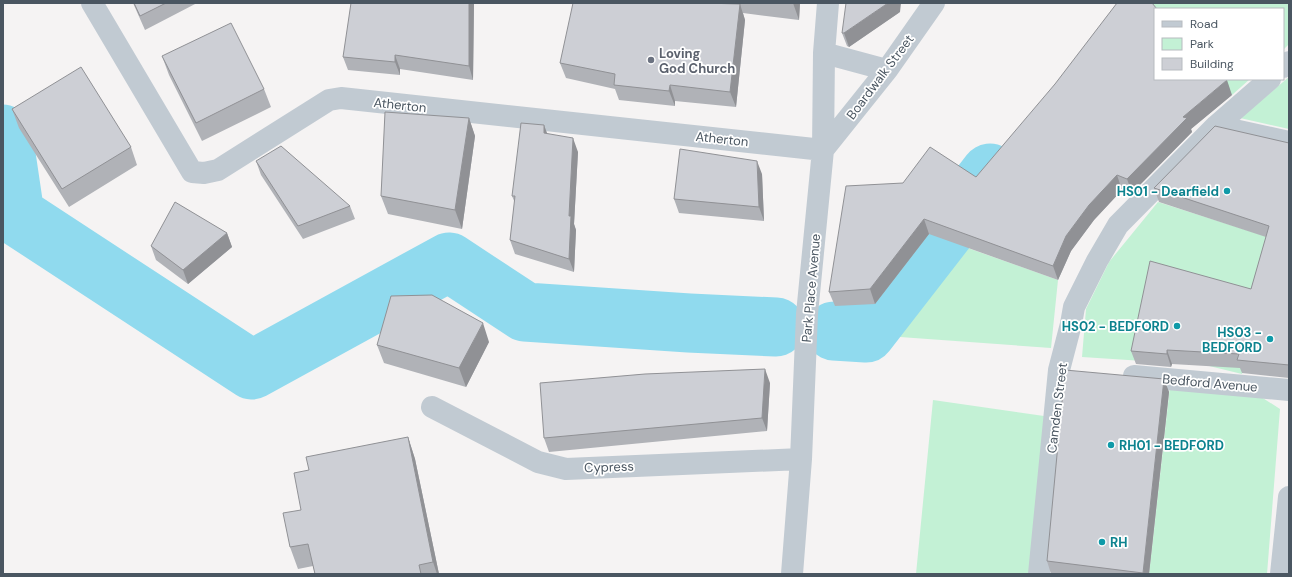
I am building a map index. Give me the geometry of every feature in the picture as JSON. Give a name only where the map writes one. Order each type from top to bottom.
[{"type":"street","name":"Atherton","points":[[92,3],[192,172],[204,173],[218,170],[329,100],[341,98],[823,150]]},
{"type":"street","name":"Park Place Avenue","points":[[792,574],[801,459],[807,314],[823,150],[824,53],[828,3]]},
{"type":"street","name":"Boardwalk Street","points":[[823,150],[887,70],[934,3]]},
{"type":"street","points":[[824,53],[887,70]]},
{"type":"street","name":"Camden Street","points":[[1039,574],[1059,370],[1074,307],[1097,261],[1118,225],[1216,126],[1269,80]]},
{"type":"street","points":[[1216,126],[1289,142]]},
{"type":"street","points":[[1059,370],[1082,372]]},
{"type":"street","name":"Bedford Avenue","points":[[1112,374],[1289,390]]},
{"type":"street","name":"Cypress","points":[[432,407],[538,462],[566,469],[801,459]]},
{"type":"street","points":[[1281,574],[1289,497]]},
{"type":"green space","points":[[1143,3],[1289,3],[1289,44],[1284,49],[1284,8],[1154,8]]},
{"type":"green space","points":[[1289,77],[1289,129],[1240,118]]},
{"type":"green space","points":[[1218,80],[1249,80],[1232,95]]},
{"type":"green space","points":[[1158,202],[1274,239],[1242,374],[1205,365],[1082,357],[1086,309],[1109,262]]},
{"type":"green space","points":[[948,241],[1058,280],[1051,348],[886,336]]},
{"type":"green space","points":[[1170,386],[1255,393],[1280,409],[1267,574],[1149,574]]},
{"type":"green space","points":[[933,400],[1044,416],[1033,574],[916,574]]},
{"type":"building","points":[[134,3],[166,3],[140,16]]},
{"type":"building","points":[[351,3],[469,3],[469,66],[395,55],[395,62],[343,57]]},
{"type":"building","points":[[573,3],[740,4],[730,92],[670,85],[669,91],[614,85],[615,74],[560,63]]},
{"type":"building","points":[[846,3],[888,3],[842,33]]},
{"type":"building","points":[[1117,3],[1152,3],[1156,8],[1154,8],[1154,80],[1227,80],[1183,117],[1187,118],[1127,179],[1117,175],[1089,205],[1066,236],[1053,266],[924,219],[870,289],[829,292],[846,186],[903,183],[930,147],[976,177],[1055,84]]},
{"type":"building","points":[[231,23],[264,89],[196,123],[162,56]]},
{"type":"building","points":[[81,67],[131,147],[62,189],[12,109]]},
{"type":"building","points":[[385,112],[469,118],[455,210],[381,196]]},
{"type":"building","points":[[521,123],[544,125],[544,133],[573,138],[569,216],[571,216],[569,259],[510,240],[515,196],[512,196]]},
{"type":"building","points":[[1215,126],[1289,143],[1289,365],[1237,360],[1239,354],[1167,350],[1167,354],[1131,351],[1150,261],[1251,289],[1269,226],[1154,188]]},
{"type":"building","points":[[281,146],[350,206],[298,226],[256,161]]},
{"type":"building","points":[[680,149],[757,161],[759,207],[674,199]]},
{"type":"building","points":[[175,202],[227,233],[183,270],[151,246]]},
{"type":"building","points":[[432,295],[483,323],[459,368],[377,345],[391,296]]},
{"type":"building","points":[[765,369],[762,418],[544,438],[540,383],[645,374]]},
{"type":"building","name":"RH01 - BEDFORD","points":[[1065,370],[1164,379],[1143,573],[1047,561]]},
{"type":"building","points":[[408,437],[433,562],[419,565],[421,574],[315,574],[308,544],[290,547],[283,513],[301,510],[294,473],[309,470],[306,457]]},
{"type":"waterway","points":[[3,134],[15,215],[252,370],[449,262],[525,312],[776,327]]},
{"type":"waterway","points":[[834,331],[866,333],[990,173]]},
{"type":"place","name":"Loving God Church","points":[[651,60]]},
{"type":"place","name":"HS01 - Dearfield","points":[[1227,191]]},
{"type":"place","name":"HS02 - BEDFORD","points":[[1177,326]]},
{"type":"place","name":"HS03 - BEDFORD","points":[[1270,339]]},
{"type":"place","name":"RH01 - BEDFORD","points":[[1111,445]]},
{"type":"place","name":"RH","points":[[1102,542]]}]
